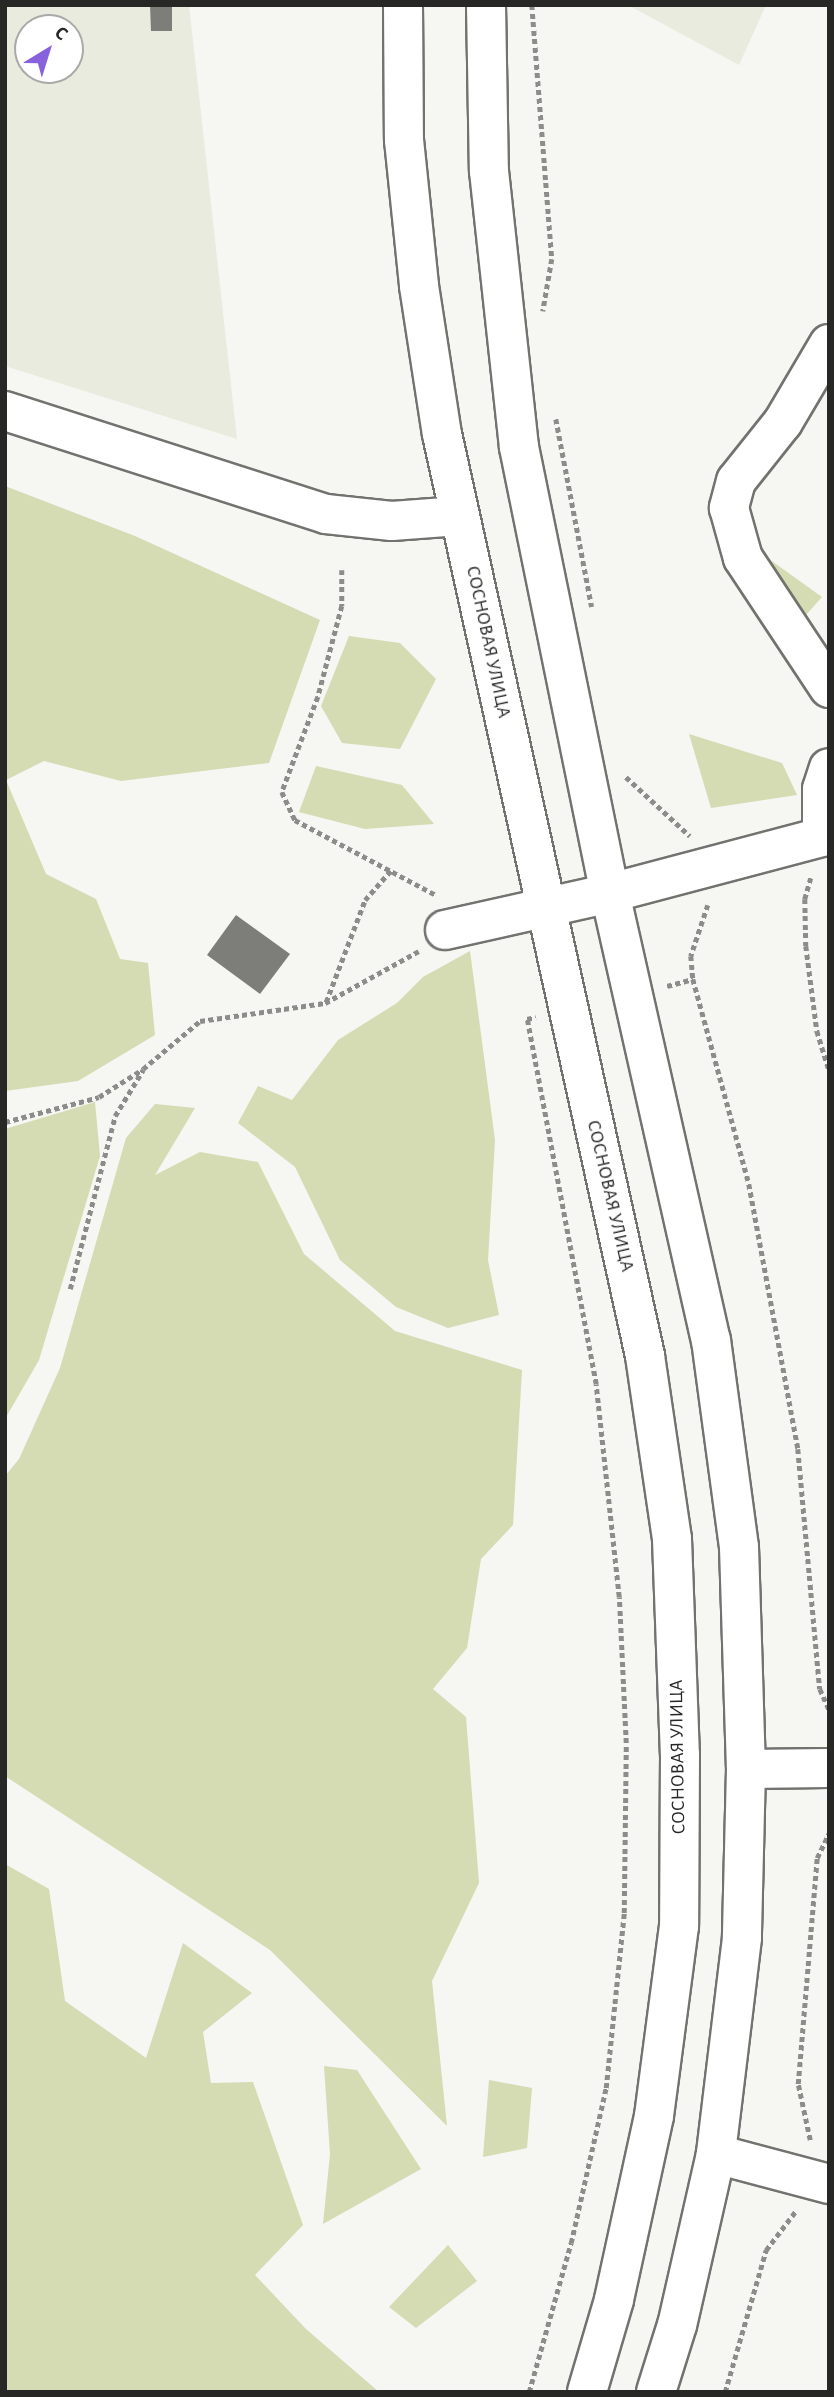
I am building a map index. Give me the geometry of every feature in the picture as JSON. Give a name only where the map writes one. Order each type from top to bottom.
[{"type":"main road","name":"СОСНОВАЯ УЛИЦА","points":[[403,5],[404,140],[419,286],[459,516],[645,1356],[672,1539],[680,1755],[679,1926],[654,2116],[614,2300],[587,2392]]},
{"type":"main road","points":[[486,5],[489,171],[519,447],[610,893],[635,993],[711,1340],[739,1547],[746,1769],[742,1938],[716,2154],[677,2325],[656,2392]]},
{"type":"main road","points":[[829,344],[783,422],[736,481],[729,508],[743,558],[829,688]]},
{"type":"main road","points":[[5,411],[326,514],[392,521],[459,516]]},
{"type":"main road","points":[[459,927],[610,893],[825,836],[822,789],[829,768]]},
{"type":"main road","points":[[746,1769],[829,1768]]},
{"type":"main road","points":[[716,2154],[819,2181]]},
{"type":"path","points":[[342,570],[342,606],[321,684],[282,792],[296,820],[393,868],[445,900],[459,927]]},
{"type":"path","points":[[825,836],[805,899],[806,946],[817,1031],[829,1070]]},
{"type":"path","points":[[325,1003],[365,900],[393,868]]},
{"type":"path","points":[[5,1122],[99,1097],[143,1069],[200,1021],[325,1003],[401,964]]},
{"type":"path","points":[[635,993],[693,979]]},
{"type":"path","points":[[529,2392],[571,2243],[606,2088],[624,1913],[626,1743],[616,1570],[596,1384],[527,1020],[568,1009]]},
{"type":"path","points":[[70,1289],[115,1116],[143,1069]]},
{"type":"path","points":[[726,2392],[766,2250],[819,2181],[798,2084],[817,1858],[829,1833]]},
{"type":"shaded area","points":[[5,5],[189,5],[237,439],[5,366]]},
{"type":"shaded area","points":[[628,5],[766,5],[739,65]]},
{"type":"green space","points":[[5,486],[135,536],[320,620],[269,763],[121,781],[44,761],[6,780],[46,874],[96,899],[120,959],[148,963],[155,1035],[78,1081],[5,1091]]},
{"type":"green space","points":[[755,549],[822,597],[797,625],[755,616]]},
{"type":"green space","points":[[349,636],[400,643],[436,679],[400,749],[342,743],[321,706]]},
{"type":"green space","points":[[689,734],[782,763],[797,795],[711,808]]},
{"type":"green space","points":[[316,766],[402,785],[434,824],[365,829],[299,812]]},
{"type":"green space","points":[[470,951],[495,1140],[488,1260],[499,1315],[448,1328],[396,1307],[340,1260],[295,1167],[238,1123],[258,1086],[292,1100],[338,1040],[397,1003],[423,977]]},
{"type":"green space","points":[[95,1102],[100,1156],[39,1360],[5,1419],[5,1129]]},
{"type":"green space","points":[[155,1104],[195,1108],[155,1175],[200,1152],[258,1162],[304,1254],[395,1331],[522,1370],[513,1525],[481,1559],[467,1648],[433,1689],[466,1717],[479,1883],[432,1981],[447,2126],[270,1950],[5,1776],[5,1476],[19,1459],[60,1368],[126,1138]]},
{"type":"green space","points":[[5,1864],[49,1889],[65,2001],[146,2058],[183,1943],[252,1993],[203,2032],[211,2083],[253,2082],[303,2225],[255,2275],[306,2329],[379,2392],[5,2392]]},
{"type":"green space","points":[[324,2066],[357,2070],[421,2169],[323,2224],[330,2154]]},
{"type":"green space","points":[[489,2080],[532,2088],[527,2148],[483,2157]]},
{"type":"green space","points":[[448,2245],[477,2281],[416,2328],[389,2307]]},
{"type":"building","points":[[150,5],[172,5],[172,31],[151,31]]},
{"type":"building","points":[[236,915],[290,954],[260,994],[207,955]]}]
